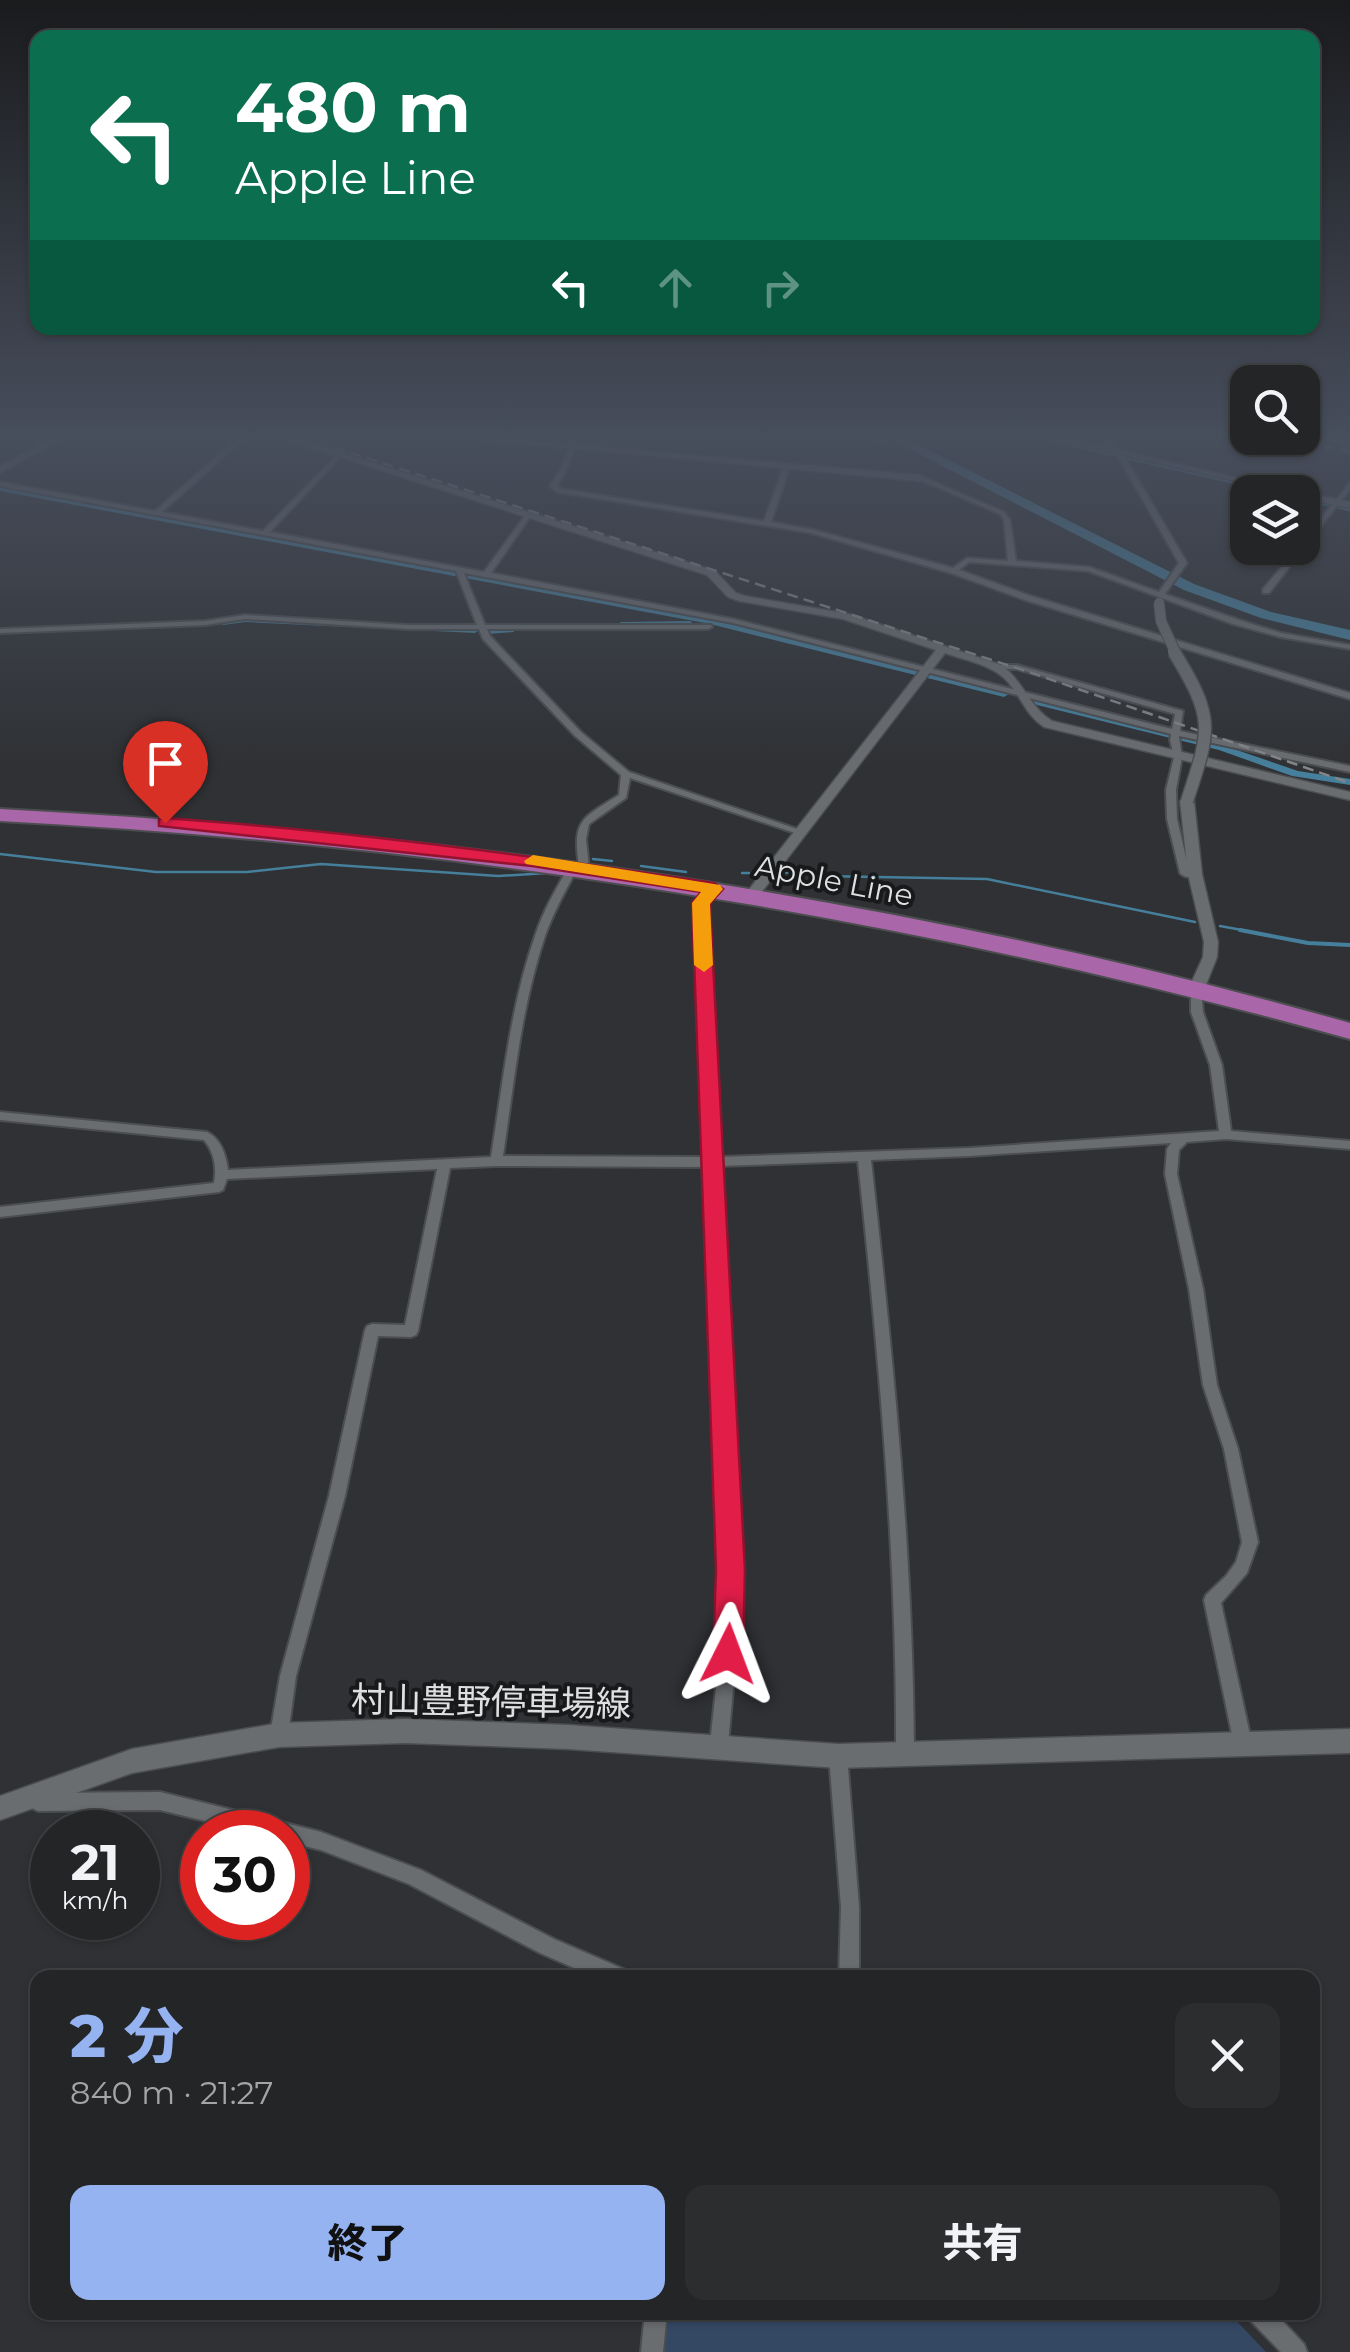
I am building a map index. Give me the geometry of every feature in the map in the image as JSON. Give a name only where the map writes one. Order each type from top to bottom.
[{"type":"highway","name":"Apple Line","points":[[0,815],[294,832],[580,867],[953,934],[1196,990],[1350,1031]]},
{"type":"street","points":[[332,547],[733,621],[1176,735],[1350,769]]},
{"type":"street","points":[[486,575],[506,547]]},
{"type":"street","points":[[628,547],[710,574],[732,595],[743,599],[846,616],[997,667],[1009,673],[1033,715],[1048,724],[1350,796]]},
{"type":"street","points":[[868,547],[1350,696]]},
{"type":"street","points":[[1010,547],[1012,562]]},
{"type":"street","points":[[1174,547],[1183,563],[1163,594],[1162,633],[1198,693],[1207,724],[1186,801],[1195,874],[1211,942],[1210,957],[1196,990],[1197,1012],[1216,1065],[1226,1135]]},
{"type":"street","points":[[954,571],[967,560],[1089,569],[1280,634],[1350,647]]},
{"type":"street","points":[[1266,591],[1287,565]]},
{"type":"street","points":[[460,573],[480,627],[515,671],[565,722],[626,774],[798,831]]},
{"type":"street","points":[[733,621],[743,599]]},
{"type":"street","points":[[0,632],[244,617],[408,627],[708,627]]},
{"type":"street","points":[[752,895],[943,648]]},
{"type":"street","points":[[997,667],[1017,667],[1180,713],[1178,757],[1171,790],[1172,819],[1185,873],[1195,874]]},
{"type":"street","points":[[496,1161],[532,963],[564,881],[580,867],[582,825],[623,796],[626,774]]},
{"type":"street","points":[[714,889],[701,903],[730,1570],[731,1624],[720,1744]]},
{"type":"street","points":[[0,1116],[207,1136],[214,1142],[224,1175],[219,1187],[0,1212]]},
{"type":"street","points":[[224,1175],[496,1161],[712,1162],[864,1156],[1226,1135],[1350,1145]]},
{"type":"street","points":[[1184,1137],[1173,1149],[1171,1174],[1196,1290],[1210,1385],[1232,1449],[1250,1542],[1248,1558],[1237,1576],[1212,1600],[1243,1744]]},
{"type":"street","points":[[864,1156],[898,1520],[906,1663],[905,1753]]},
{"type":"street","points":[[278,1735],[293,1658],[338,1496],[372,1330],[411,1332],[444,1165]]},
{"type":"street","name":"村山豊野停車場線","points":[[8,1805],[132,1761],[278,1735],[405,1731],[720,1744],[838,1756],[1350,1741]]},
{"type":"street","points":[[838,1756],[850,1907],[849,1970]]},
{"type":"street","points":[[8,1805],[160,1801],[321,1841],[414,1877],[603,1970]]},
{"type":"street","points":[[652,2352],[655,2320]]},
{"type":"street","points":[[1266,2320],[1296,2352]]},
{"type":"shaded area","points":[[662,2320],[1236,2320],[1266,2352],[658,2352]]},
{"type":"waterway","points":[[311,547],[710,621],[1004,694]]},
{"type":"waterway","points":[[1109,547],[1189,587],[1266,615],[1350,635]]},
{"type":"waterway","points":[[223,622],[245,619],[475,630]]},
{"type":"waterway","points":[[621,625],[690,624]]},
{"type":"waterway","points":[[488,631],[511,630]]},
{"type":"waterway","points":[[1032,701],[1222,748],[1296,774],[1350,782]]},
{"type":"waterway","points":[[0,854],[156,872],[247,872],[321,864],[498,876],[548,873]]},
{"type":"waterway","points":[[593,859],[612,861]]},
{"type":"waterway","points":[[641,866],[686,872]]},
{"type":"waterway","points":[[772,872],[803,873]]},
{"type":"waterway","points":[[742,873],[749,873]]},
{"type":"waterway","points":[[821,876],[987,879],[1195,922]]},
{"type":"waterway","points":[[1220,926],[1253,932]]},
{"type":"waterway","points":[[1240,930],[1308,943],[1350,945]]},
{"type":"railway","points":[[642,547],[1029,672],[1350,783]]},
{"type":"slow traffic","points":[[533,861],[714,889],[701,903],[704,965]]},
{"type":"route","points":[[165,823],[294,832],[532,860],[714,889],[701,903],[730,1570],[728,1654]]}]
